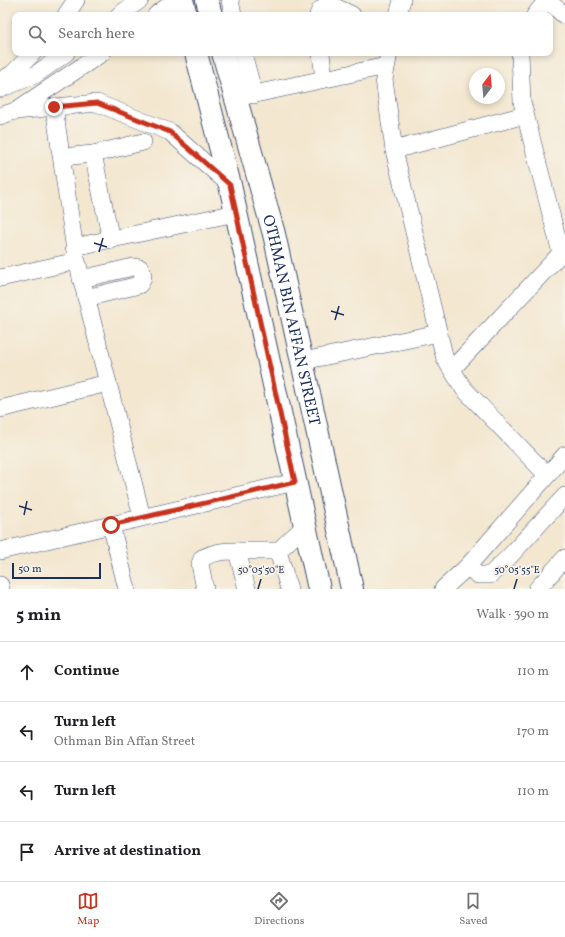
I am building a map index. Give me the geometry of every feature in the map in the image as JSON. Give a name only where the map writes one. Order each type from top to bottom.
[{"type":"main road","points":[[182,0],[185,12]]},
{"type":"main road","points":[[207,0],[210,12]]},
{"type":"main road","name":"OTHMAN BIN AFFAN STREET","points":[[197,56],[230,185],[319,589]]},
{"type":"main road","name":"OTHMAN BIN AFFAN STREET","points":[[225,56],[245,96],[352,589]]},
{"type":"street","points":[[68,12],[76,0]]},
{"type":"street","points":[[124,12],[140,0]]},
{"type":"street","points":[[160,12],[176,0]]},
{"type":"street","points":[[230,0],[232,12]]},
{"type":"street","points":[[399,12],[402,0]]},
{"type":"street","points":[[537,12],[547,0],[565,16]]},
{"type":"street","points":[[319,12],[325,6],[334,10]]},
{"type":"street","points":[[0,81],[12,74],[30,56]]},
{"type":"street","points":[[0,88],[35,75],[62,56]]},
{"type":"street","points":[[8,114],[97,56]]},
{"type":"street","points":[[243,56],[245,96],[324,79],[387,60],[384,79],[394,150],[446,359],[464,389],[547,475]]},
{"type":"street","points":[[321,56],[324,79]]},
{"type":"street","points":[[452,369],[563,251],[525,116],[522,102],[520,56]]},
{"type":"street","points":[[8,114],[54,107],[97,103],[170,132],[230,185]]},
{"type":"street","points":[[54,107],[81,279],[142,517]]},
{"type":"street","points":[[394,150],[525,116]]},
{"type":"street","points":[[62,157],[93,154],[143,142]]},
{"type":"street","points":[[93,154],[111,240]]},
{"type":"street","points":[[0,278],[76,254],[111,240],[236,213]]},
{"type":"street","points":[[81,279],[133,267],[140,268],[143,273],[143,280],[139,285],[86,298]]},
{"type":"street","points":[[303,361],[439,332]]},
{"type":"street","points":[[0,409],[108,383]]},
{"type":"street","points":[[443,589],[467,566],[565,455]]},
{"type":"street","points":[[0,551],[295,482]]},
{"type":"street","points":[[467,566],[478,575],[490,575],[509,557],[565,496]]},
{"type":"street","points":[[111,525],[127,589]]},
{"type":"street","points":[[205,589],[200,564],[202,558],[211,553],[223,551],[278,551],[305,526]]},
{"type":"street","points":[[237,551],[248,589]]},
{"type":"street","points":[[278,551],[288,589]]},
{"type":"street","points":[[537,589],[565,558]]},
{"type":"street","points":[[0,585],[1,589]]},
{"type":"route","points":[[54,107],[97,103],[170,132],[230,185],[295,482],[111,525]]}]
